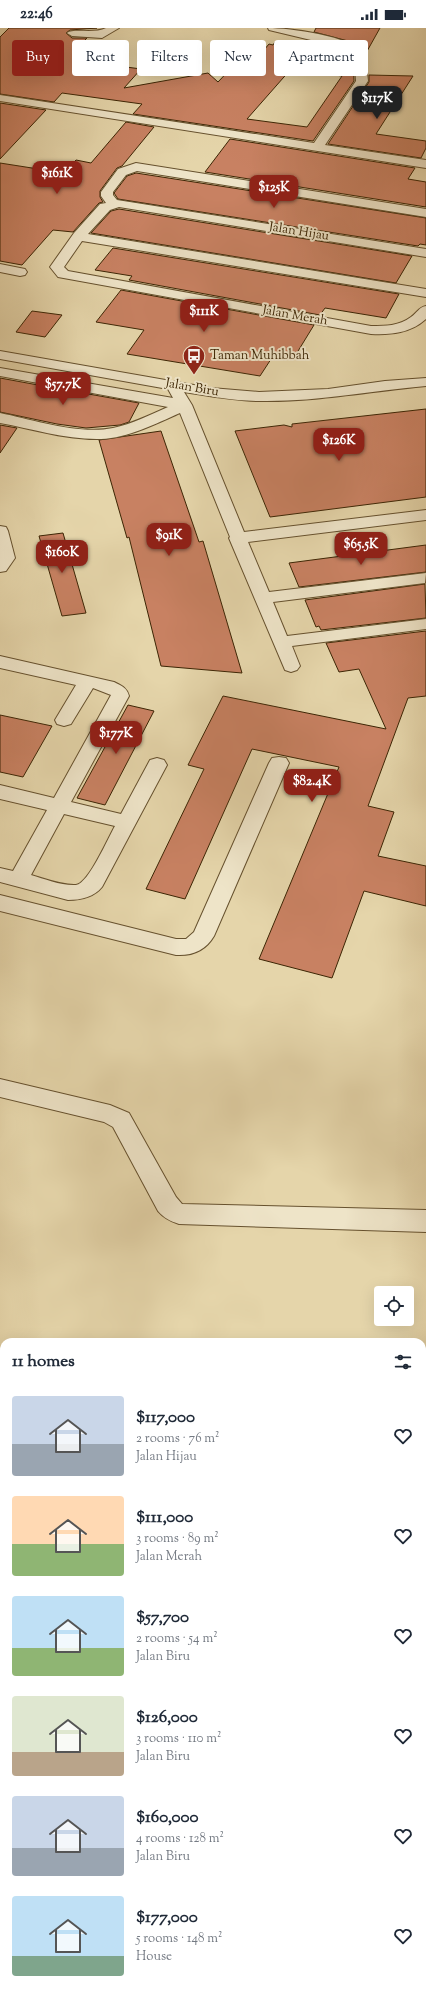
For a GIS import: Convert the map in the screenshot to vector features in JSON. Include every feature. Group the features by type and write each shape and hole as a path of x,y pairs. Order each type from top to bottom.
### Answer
{"street":[{"path":"72,33 102,35 114,28"},
{"path":"273,28 340,43 350,47 359,54 362,80 317,147"},
{"path":"0,98 426,164"},
{"path":"119,203 107,196 107,192 122,172 136,167 426,213"},
{"path":"79,236 105,207 119,203"},
{"name":"Jalan Hijau","path":"119,203 426,253"},
{"path":"79,236 426,293"},
{"name":"Jalan Merah","path":"79,236 57,267 63,274 371,330 388,331 405,327 419,320 426,310"},
{"path":"0,268 20,272"},
{"name":"Jalan Biru","path":"0,355 172,385 259,397 328,393 385,385 426,382"},
{"path":"0,372 184,405"},
{"name":"Jalan Biru","path":"385,385 426,372"},
{"path":"172,385 184,405 237,538 291,666"},
{"path":"0,418 85,433 111,434 127,429 184,405"},
{"path":"237,538 426,515"},
{"path":"0,531 7,558 0,567"},
{"path":"262,598 425,578"},
{"path":"281,642 426,624"},
{"path":"0,662 114,688 120,696 59,806 9,878 68,892 76,892 91,887 157,765"},
{"path":"64,720 88,681"},
{"path":"0,903 184,948 192,946 203,936 279,763"},
{"path":"0,792 127,822"},
{"path":"0,1088 110,1114 121,1120 167,1204 172,1210 180,1214 426,1221"}],"building":[{"path":"9,28 97,28 70,30 66,33 72,38 87,38 85,40 72,40 72,76 129,76 129,67 137,68 137,73 124,88 191,76 202,76 202,74 208,73 218,82 224,76 266,76 266,48 269,44 273,45 274,44 274,76 285,76 247,119 307,127 342,76 354,76 354,81 313,141 133,114 142,104 62,93 54,102 0,94 0,37"},
{"path":"316,28 380,28 368,49 368,40 344,40 314,32"},
{"path":"369,75 413,76 376,134 426,141 426,148 421,158 328,144 369,82"},
{"path":"0,103 46,110 0,159"},
{"path":"126,122 154,127 122,166 117,168 100,191 100,197 103,202 99,203 73,232 53,230 22,265 0,261 0,163 64,173 76,160 91,163"},
{"path":"230,139 415,168 408,179 426,182 426,207 205,172"},
{"path":"136,173 426,218 426,245 420,244 418,246 118,199 114,193 127,176"},
{"path":"119,209 412,256 396,283 91,233 111,211"},
{"path":"113,248 399,294 386,318 325,308 320,315 129,280 132,276 95,270"},
{"path":"121,290 314,325 295,356 275,353 260,376 127,354 144,330 96,322"},
{"path":"32,311 62,315 45,337 16,332"},
{"path":"0,378 139,403 129,422 120,425 86,428 57,424 0,412"},
{"path":"426,409 426,497 270,517 235,431 284,425 292,427 292,424"},
{"path":"0,425 17,428 0,453"},
{"path":"161,431 199,542 203,541 242,673 161,666 129,537 127,538 99,440"},
{"path":"63,533 86,613 62,616 39,536"},
{"path":"426,545 426,572 299,587 289,563"},
{"path":"425,584 426,618 321,630 319,626 316,627 305,600"},
{"path":"426,631 426,696 408,698 368,806 394,812 378,856 426,866 426,906 364,891 332,978 259,959 339,767 252,749 185,899 146,889 204,769 188,765 223,696 386,729 359,669 339,672 326,643"},
{"path":"128,705 154,711 105,805 77,798"},
{"path":"0,715 52,726 23,777 0,772"}],"place":[{"name":"Taman Muhibbah","path":"194,376"}]}
